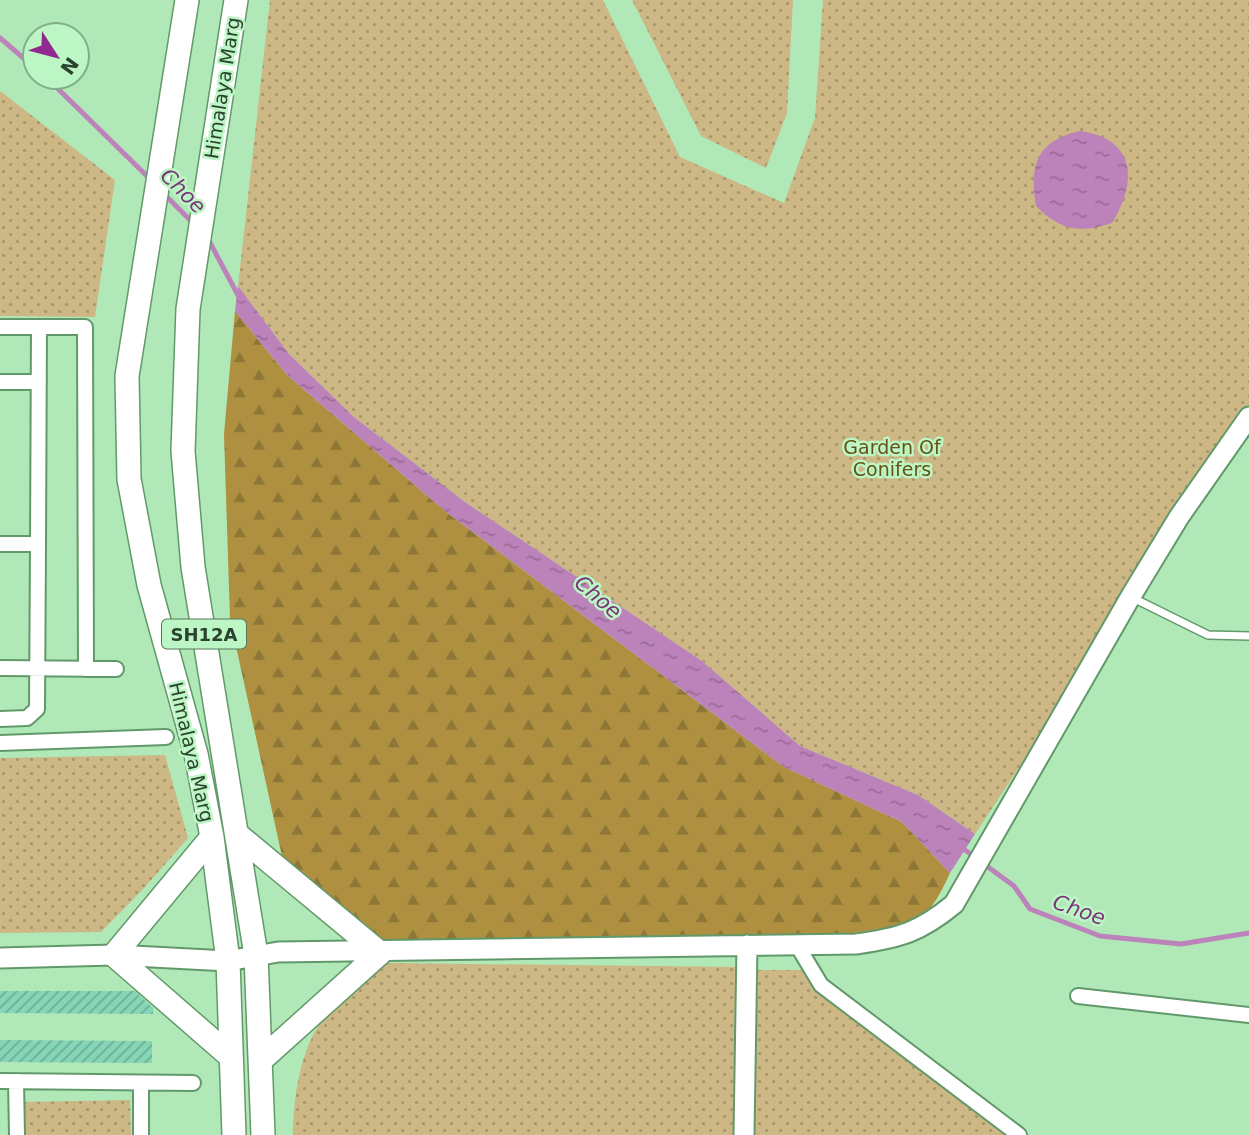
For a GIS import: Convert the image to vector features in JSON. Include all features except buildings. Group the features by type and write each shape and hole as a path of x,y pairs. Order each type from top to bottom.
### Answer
{"main road":[{"name":"Himalaya Marg","path":"187,0 127,376 129,479 149,585 196,754 212,837 228,961 234,1135"},
{"name":"Himalaya Marg","path":"236,0 188,309 183,451 192,567 239,836 256,955 263,1135"},
{"path":"239,836 380,953 261,1060"},
{"path":"212,837 114,955 230,1056"}],"street":[{"path":"0,327 85,327 86,669"},
{"path":"0,719 27,718 37,709 39,327"},
{"path":"0,382 39,382"},
{"path":"0,958 114,955 228,961 256,955 856,944 900,938 928,925 954,904 1003,823 1131,596 1179,517 1249,417"},
{"path":"0,544 38,544"},
{"path":"0,668 116,669"},
{"path":"0,743 166,737"},
{"path":"744,1135 747,945"},
{"path":"797,945 821,985 1020,1135"},
{"path":"1078,996 1249,1014"},
{"path":"0,1081 193,1083"},
{"path":"16,1081 17,1135"},
{"path":"141,1083 141,1135"}],"lane":[{"path":"1131,596 1208,635 1249,636"}],"green space":[{"name":"Garden Of Conifers","path":"270,0 603,0 680,157 784,203 815,118 823,0 1249,0 1249,406 1229,432 1132,597 975,834 918,795 800,746 702,661 465,502 354,417 289,354 238,286"},
{"path":"632,0 793,0 787,113 766,168 701,136"},
{"path":"0,91 115,180 95,317 0,316"},
{"path":"235,311 287,375 445,511 784,767 902,822 950,873 932,905 914,922 902,927 853,933 379,942 287,879 230,619 224,434"},
{"path":"165,755 188,838 146,886 101,932 0,933 0,758"},
{"path":"388,963 739,967 738,1135 293,1135 298,1081 305,1054 316,1030 339,1001"},
{"path":"758,970 808,970 1019,1135 753,1135"},
{"path":"130,1100 131,1135 23,1135 23,1102"}],"water":[{"path":"1080,131 1113,143 1122,153 1128,178 1126,192 1112,223 1080,229 1062,225 1036,206 1034,178 1039,156 1045,148 1065,135"},
{"path":"238,286 289,354 354,417 465,502 702,661 800,746 918,795 975,834 950,873 902,822 784,767 445,511 287,375 235,311"}],"waterway":[{"name":"Choe","path":"0,38 21,56"},
{"name":"Choe","path":"60,91 151,180"},
{"name":"Choe","path":"162,192 195,225"},
{"name":"Choe","path":"207,237 240,299"},
{"name":"Choe","path":"958,845 976,858"},
{"name":"Choe","path":"984,864 1014,886 1030,909 1100,936 1181,944 1249,933"}]}
